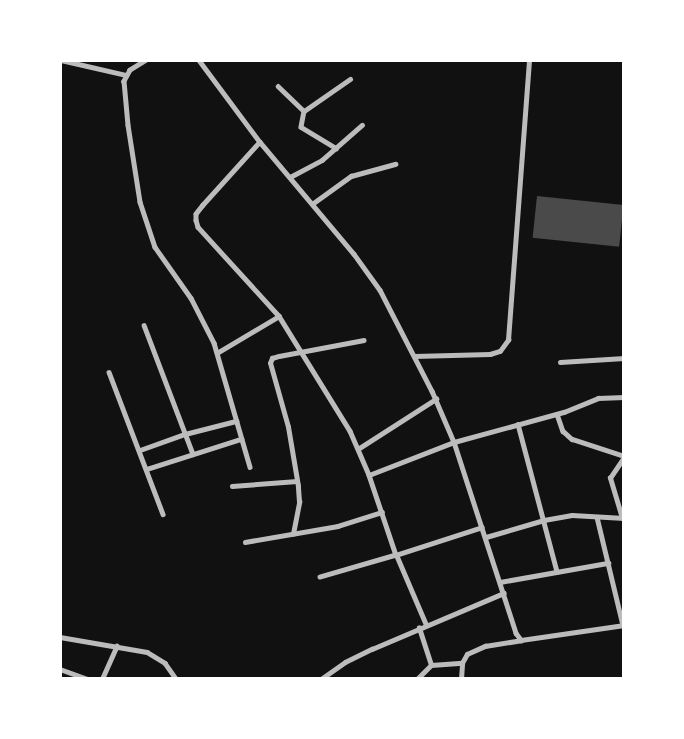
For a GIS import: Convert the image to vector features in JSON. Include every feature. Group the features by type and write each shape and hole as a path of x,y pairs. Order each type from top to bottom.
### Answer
{"street":[{"path":"61,60 126,75"},
{"path":"126,75 146,60"},
{"path":"199,60 260,142 368,272 436,399 454,442 516,633 521,640"},
{"path":"414,356 490,354 500,351 508,340 530,60"},
{"path":"126,75 128,125 145,219 155,247 191,297 217,353 250,467"},
{"path":"336,148 301,127 304,111 350,79"},
{"path":"278,86 304,111"},
{"path":"290,177 322,160 362,124"},
{"path":"260,142 196,214 198,227 279,316 350,431 369,475 396,555 426,625"},
{"path":"312,204 351,176 395,164"},
{"path":"217,353 279,316"},
{"path":"144,325 193,454"},
{"path":"293,534 299,502 297,481 288,427 270,363 272,358 279,356 364,340"},
{"path":"560,362 624,358"},
{"path":"109,372 163,514"},
{"path":"369,475 454,442 557,414 598,398 624,397"},
{"path":"358,449 436,399"},
{"path":"486,537 544,520 572,515 623,518 610,478 624,457 572,439 563,431 557,414"},
{"path":"140,450 185,434 236,421"},
{"path":"518,424 557,572"},
{"path":"147,469 241,440"},
{"path":"232,486 297,481"},
{"path":"245,542 338,526 382,512"},
{"path":"461,679 462,663 467,654 475,650 521,640 623,625 597,517"},
{"path":"320,577 482,527"},
{"path":"500,582 608,563"},
{"path":"321,679 345,662 504,593"},
{"path":"419,628 431,665"},
{"path":"60,637 117,646 157,656 173,672 176,679"},
{"path":"102,679 117,646"},
{"path":"417,679 431,665 462,663"},
{"path":"60,669 87,679"},
{"path":"169,679 173,672"}],"building":[{"path":"537,196 624,205 619,247 533,238"}]}
